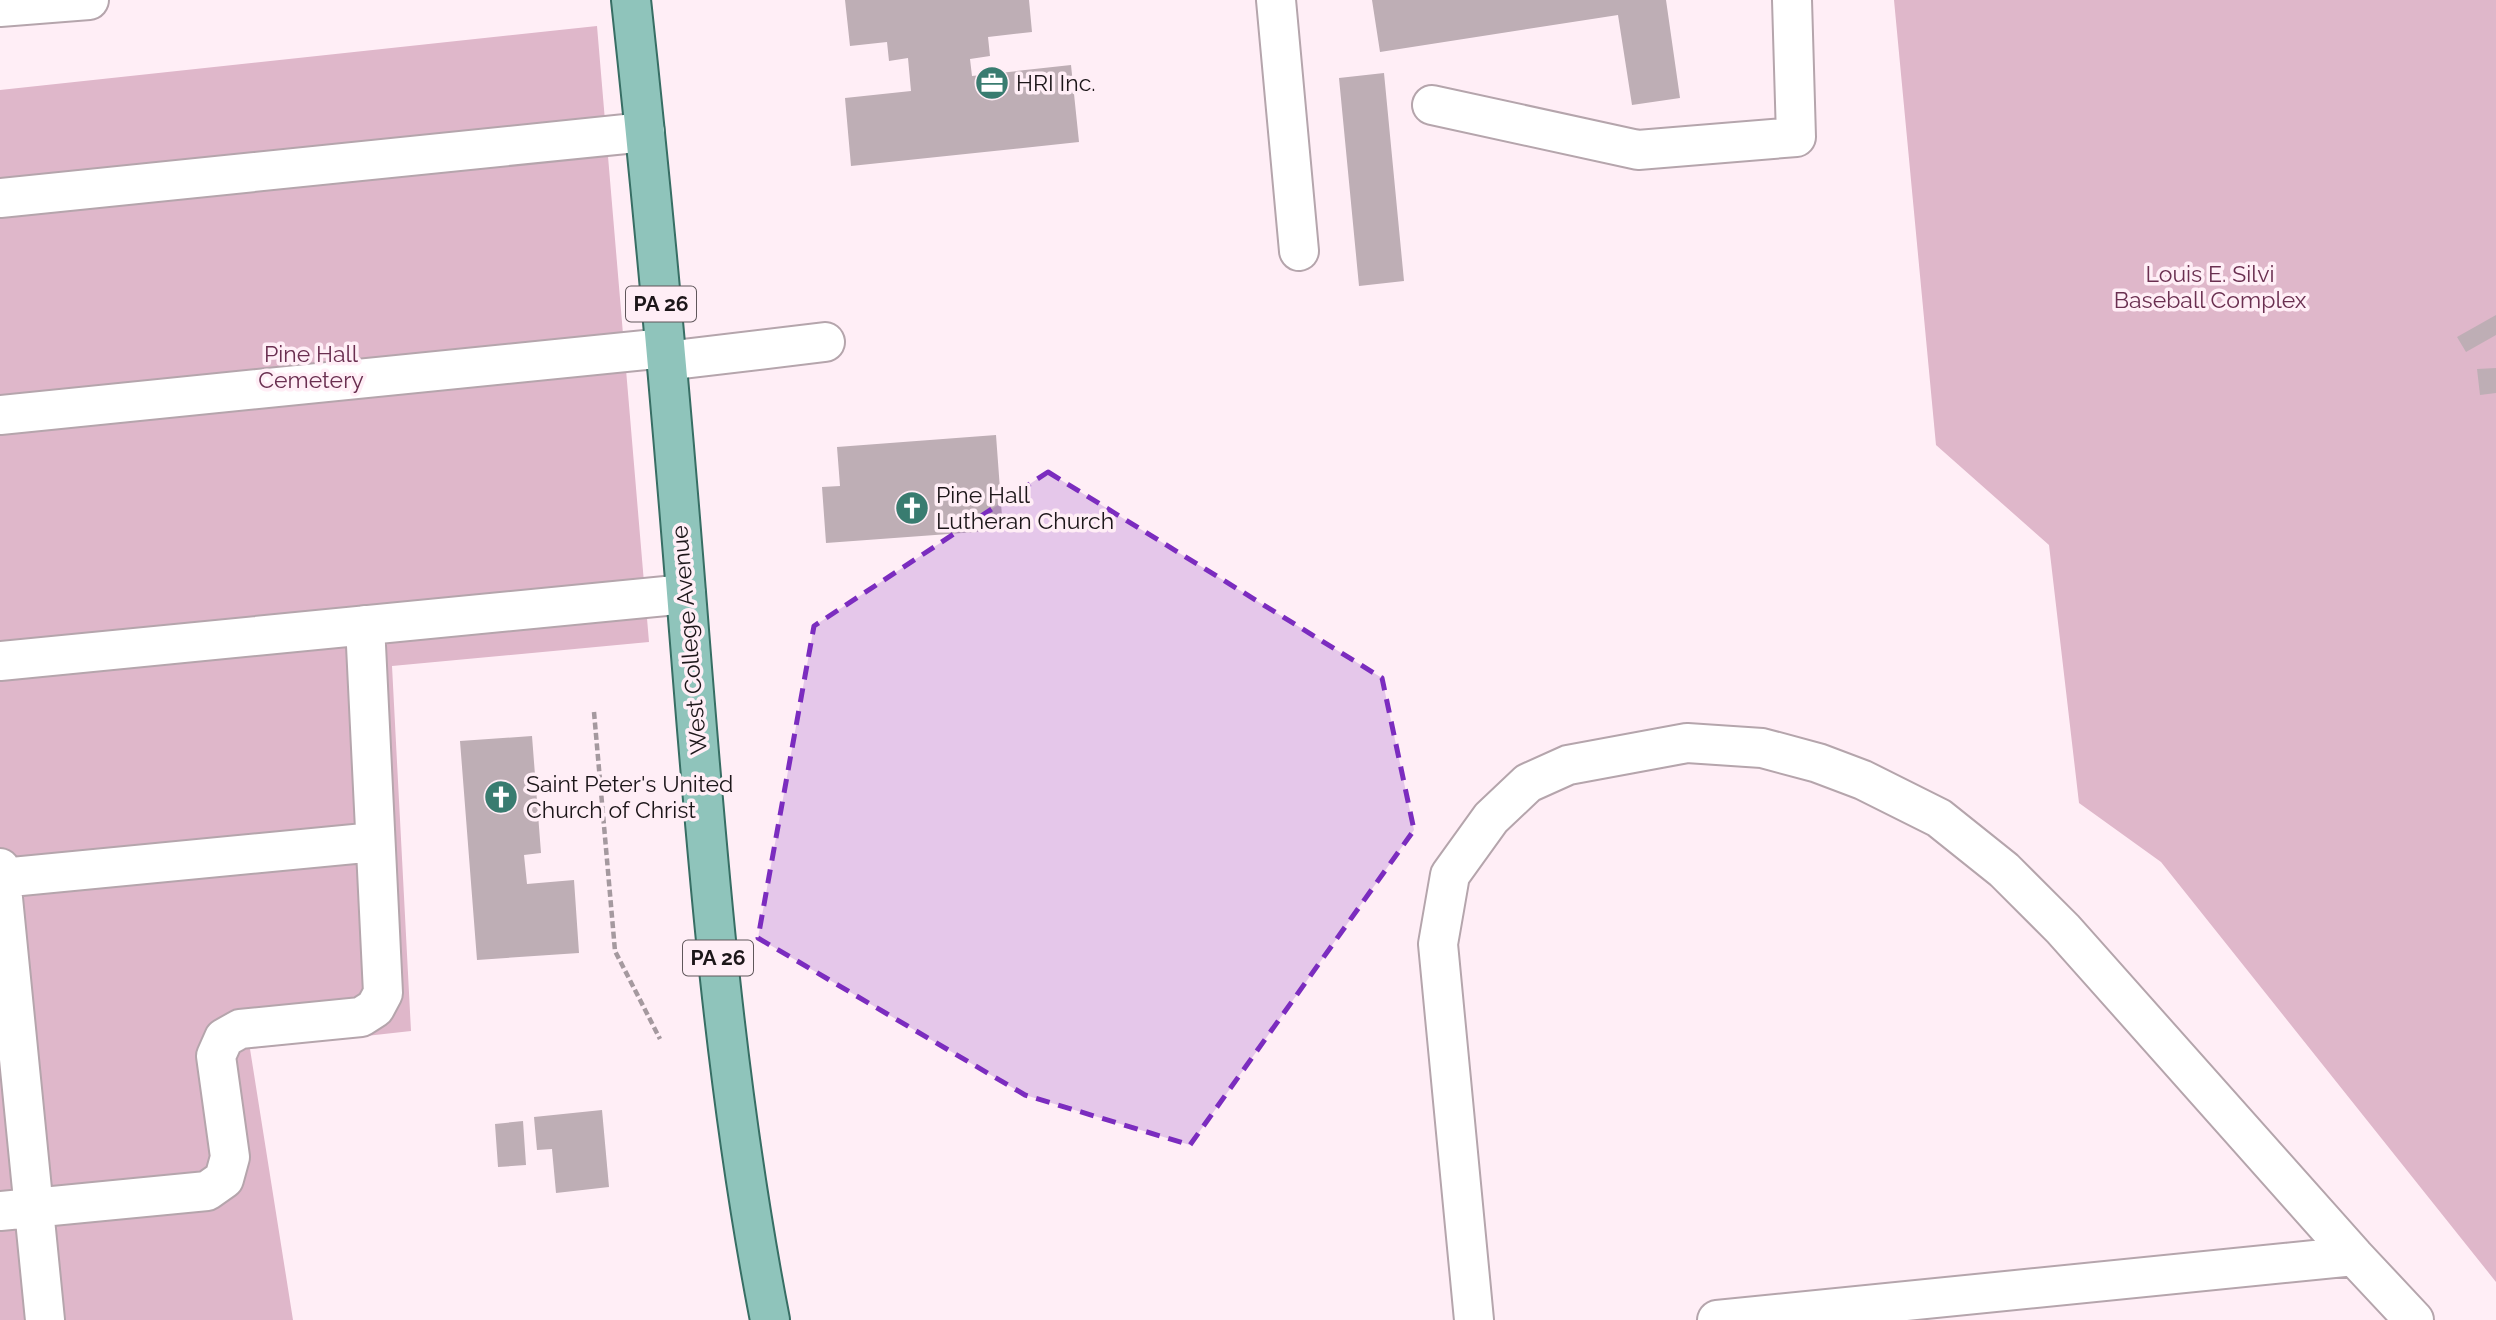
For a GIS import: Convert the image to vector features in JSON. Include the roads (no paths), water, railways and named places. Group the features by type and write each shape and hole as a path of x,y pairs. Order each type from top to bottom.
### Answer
{"main road":[{"name":"West College Avenue","path":"631,0 665,355 706,852 737,1123 770,1320"}],"lane":[{"path":"0,7 89,0"},
{"path":"1276,0 1299,251"},
{"path":"1432,105 1638,150 1796,137 1792,0"},
{"path":"0,198 645,132"},
{"path":"0,415 825,342"},
{"path":"0,661 686,594"},
{"path":"17,1209 207,1191 224,1179 230,1157 216,1056 224,1038 240,1029 361,1017 375,1008 383,993 365,625"},
{"path":"1474,1320 1438,944 1450,875 1490,818 1528,783 1568,765 1687,743 1762,748 1818,763 1863,780 1939,818 2004,870 2063,929 2414,1320"},
{"path":"0,878 375,842"},
{"path":"0,868 17,1209 45,1320"},
{"path":"1717,1320 2354,1256"}],"place":[{"name":"HRI Inc.","path":"992,83"},
{"name":"Pine Hall Lutheran Church","path":"912,508"},
{"name":"Saint Peter's United Church of Christ","path":"501,797"}],"park label":[{"name":"Louis E. Silvi Baseball Complex","path":"2210,287"},
{"name":"Pine Hall Cemetery","path":"311,367"}]}
